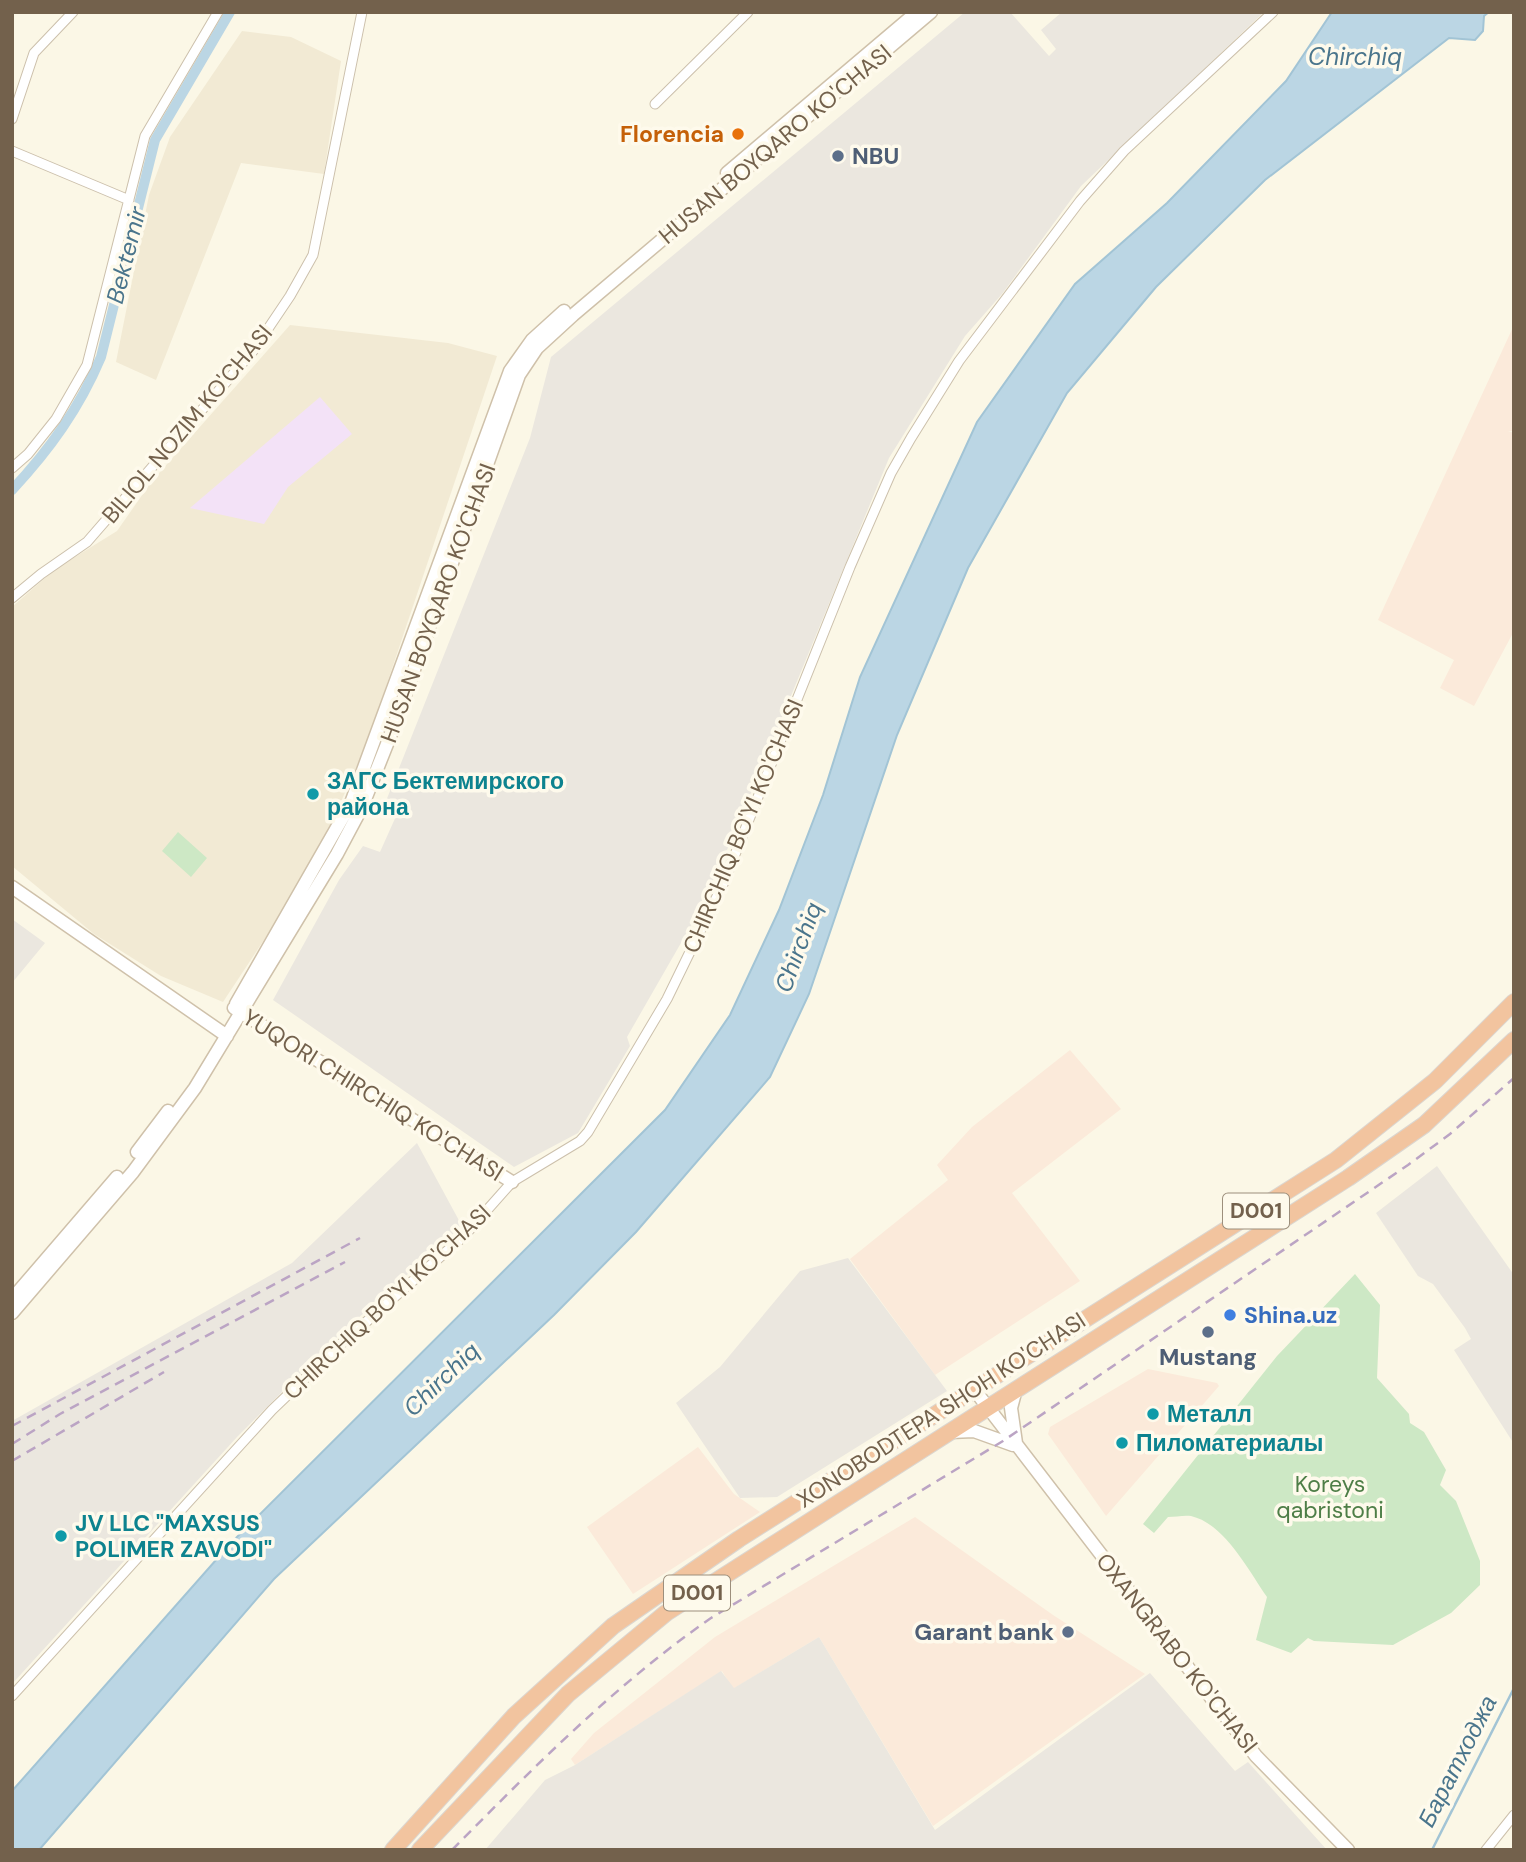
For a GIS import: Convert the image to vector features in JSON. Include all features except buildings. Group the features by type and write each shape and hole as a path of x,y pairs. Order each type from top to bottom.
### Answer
{"highway":[{"name":"XONOBODTEPA SHOH KO'CHASI","path":"393,1850 514,1716 613,1626 738,1539 1336,1160 1384,1125 1463,1055 1514,1002"},
{"name":"XONOBODTEPA SHOH KO'CHASI","path":"420,1850 526,1734 623,1647 691,1597 1264,1233 1398,1143 1424,1125 1514,1040"},
{"path":"1384,1125 1398,1143"}],"main road":[{"name":"HUSAN BOYQARO KO'CHASI","path":"386,732 510,371 524,349 540,331 917,12"},
{"name":"HUSAN BOYQARO KO'CHASI","path":"12,1313 130,1169 223,1034 351,803 386,732 519,375 531,356 572,315 931,12"},
{"name":"YUQORI CHIRCHIQ KO'CHASI","path":"12,887 223,1034"},
{"name":"YUQORI CHIRCHIQ KO'CHASI","path":"237,1010 512,1182"},
{"name":"HUSAN BOYQARO KO'CHASI","path":"12,1299 130,1169"},
{"name":"OXANGRABO KO'CHASI","path":"973,1388 1256,1756 1348,1850"},
{"name":"OXANGRABO KO'CHASI","path":"1016,1389 1011,1420 1017,1447"},
{"path":"949,1432 974,1431 1017,1447"}],"street":[{"path":"12,119 34,53 73,12"},
{"path":"12,467 28,454 56,419 88,365 145,136 218,12"},
{"name":"BILIOL NOZIM KO'CHASI","path":"12,598 87,542 253,351 290,296 313,255 362,12"},
{"path":"655,104 748,12"},
{"name":"CHIRCHIQ BO'YI KO'CHASI","path":"12,1696 272,1410 341,1344 464,1236 512,1182 580,1140 588,1132 667,999 724,882 850,567 891,472 959,361 1049,239 1124,150 1273,12"},
{"path":"12,150 129,200"},
{"path":"1486,1850 1514,1815"}],"shaded area":[{"path":"965,12 1010,12 1049,56 1056,49 1041,30 1062,12 1264,12 1081,186 1002,294 965,336 889,458 732,839 697,915 627,1037 630,1046 578,1133 514,1167 273,1000 339,880 363,846 380,852 397,814 386,801 530,438 551,357"},
{"path":"242,31 291,37 341,61 324,174 241,163 156,380 116,362 149,195 170,137"},
{"path":"290,325 448,343 497,356 367,743 312,867 223,1002 161,976 94,934 12,866 12,607 54,570 117,531 152,481"},
{"path":"1514,325 1514,431 1508,431 1514,433 1514,631 1474,706 1440,688 1454,660 1378,620"},
{"path":"320,397 352,434 288,487 264,524 190,508"},
{"path":"12,919 45,943 12,983"},
{"path":"1070,1050 1121,1109 1012,1193 1080,1281 935,1375 850,1259 948,1180 937,1165 972,1127"},
{"path":"417,1143 462,1226 339,1335 237,1437 12,1684 12,1421 292,1263"},
{"path":"1437,1166 1514,1275 1514,1444 1454,1350 1471,1339 1465,1328 1433,1284 1418,1276 1376,1213"},
{"path":"848,1258 947,1391 777,1497 740,1498 676,1403 720,1367 800,1271"},
{"path":"1148,1369 1217,1383 1219,1386 1106,1516 1048,1434 1050,1427"},
{"path":"698,1447 734,1494 760,1512 633,1594 587,1527"},
{"path":"915,1517 1053,1615 1145,1674 933,1826 819,1637 733,1689 722,1671 575,1765 571,1759 594,1733 715,1637"},
{"path":"819,1637 935,1830 1150,1673 1235,1771 1248,1762 1327,1850 485,1850 545,1780 575,1765 721,1671 734,1688"}],"green space":[{"path":"178,832 207,858 191,877 162,851"},
{"name":"Koreys qabristoni","path":"1355,1274 1380,1305 1377,1378 1409,1414 1410,1423 1424,1432 1446,1470 1440,1485 1456,1501 1480,1561 1480,1585 1451,1613 1393,1645 1314,1641 1308,1638 1291,1653 1256,1640 1267,1597 1235,1549 1215,1528 1191,1516 1168,1517 1154,1533 1143,1524 1277,1356"}],"water":[{"name":"Chirchiq","path":"1332,12 1489,12 1484,16 1483,31 1475,40 1449,38 1265,180 1156,287 1067,393 968,568 897,735 809,994 770,1077 636,1232 554,1315 274,1579 39,1850 12,1850 12,1791 231,1543 665,1110 730,1015 779,910 823,795 860,677 977,422 1075,284 1167,203 1286,81"}],"waterway":[{"name":"Bektemir","path":"12,490 62,428 101,357 155,140 230,12"},
{"name":"Баратходжа","path":"1432,1850 1514,1688"}],"railway":[{"path":"452,1850 544,1758 609,1699 711,1618 1003,1441 1408,1165 1450,1134 1514,1078"},
{"path":"12,1426 360,1238"},
{"path":"12,1444 60,1414 345,1262"},
{"path":"12,1461 164,1372"}],"place":[{"name":"Florencia","path":"738,134"},
{"name":"NBU","path":"838,156"},
{"name":"ЗАГС Бектемирского района","path":"313,794"},
{"name":"Shina.uz","path":"1230,1315"},
{"name":"Mustang","path":"1208,1332"},
{"name":"Металл","path":"1153,1414"},
{"name":"Пиломатериалы","path":"1122,1443"},
{"name":"JV LLC \"MAXSUS POLIMER ZAVODI\"","path":"61,1536"},
{"name":"Garant bank","path":"1068,1632"}]}
